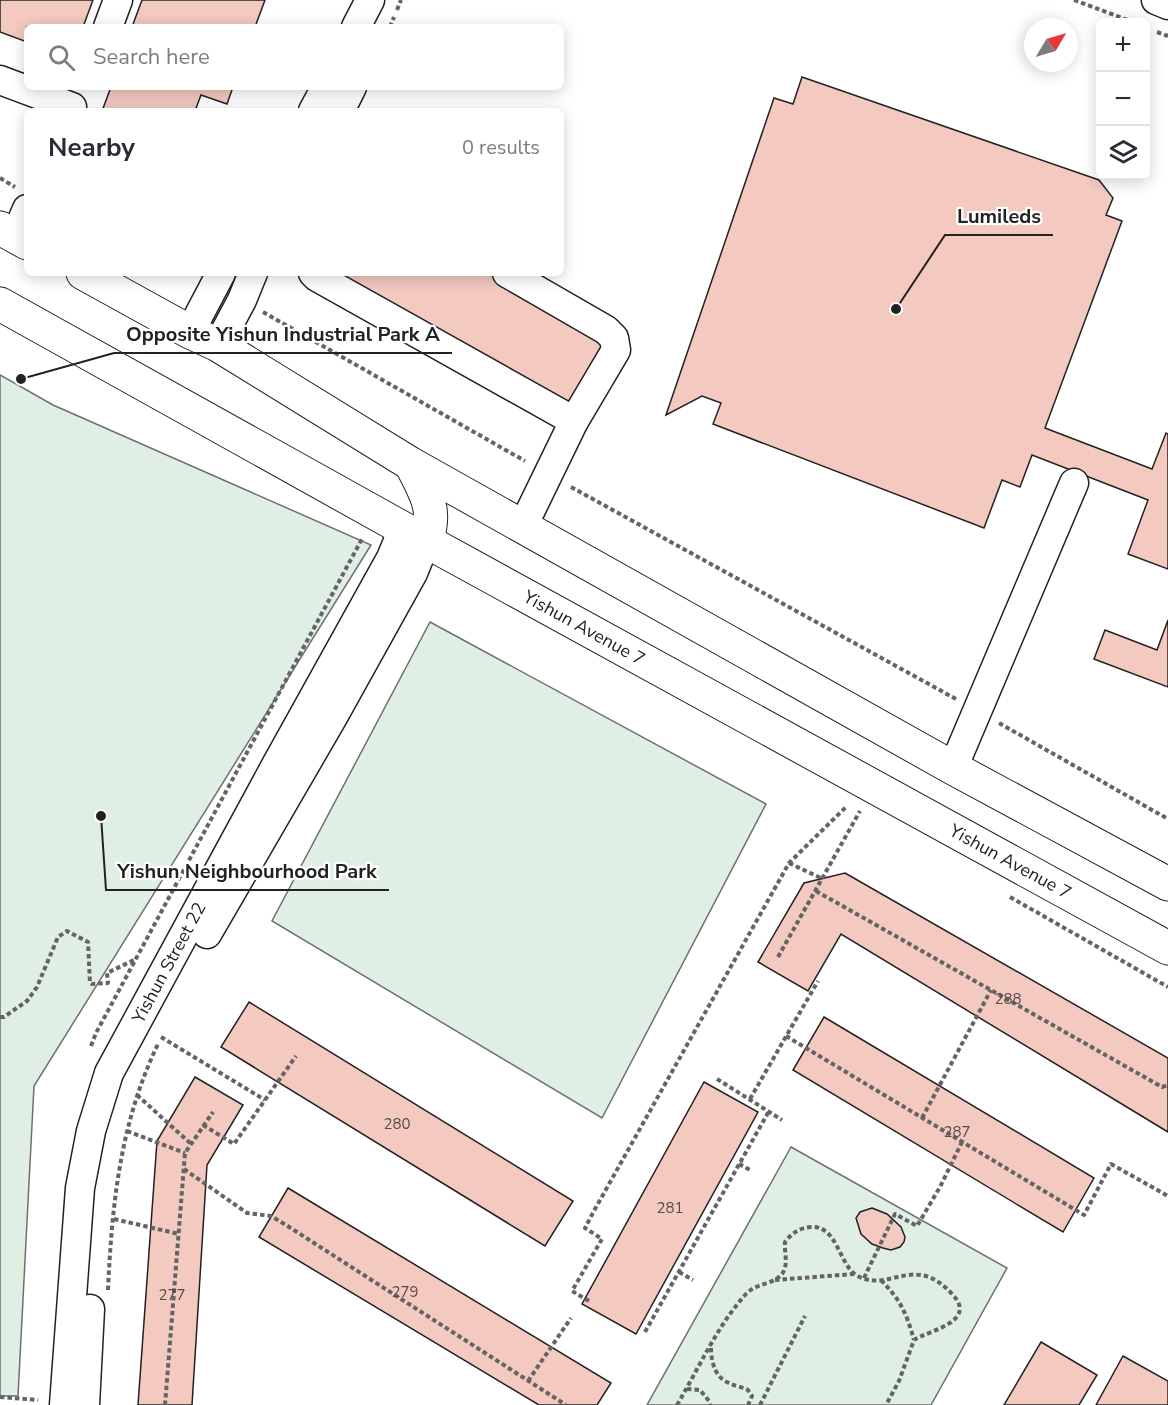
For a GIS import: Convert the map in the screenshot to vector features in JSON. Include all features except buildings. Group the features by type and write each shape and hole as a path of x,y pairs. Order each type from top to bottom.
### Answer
{"main road":[{"path":"88,276 204,339 411,464 953,768 1168,884"},
{"name":"Yishun Avenue 7","path":"0,304 394,524 1168,948"},
{"path":"411,464 432,509 432,527 426,541"}],"street":[{"path":"109,24 118,0"},
{"path":"358,24 370,0"},
{"path":"375,24 384,0"},
{"path":"1156,0 1168,5"},
{"path":"0,80 24,87"},
{"path":"34,90 75,102"},
{"path":"315,108 324,90"},
{"path":"342,108 350,90"},
{"path":"204,339 220,276"},
{"path":"204,339 242,300 252,276"},
{"path":"317,276 574,421"},
{"path":"512,276 606,330 614,338 615,350 574,421 523,526"},
{"path":"953,768 1074,483"},
{"name":"Yishun Street 22","path":"53,1403 80,1188 90,1131 109,1073 391,558 399,539 394,524"},
{"name":"Yishun Street 22","path":"85,1405 93,1242 106,1129 132,1068 414,573 426,541"}],"path":[{"path":"1074,0 1122,18"},
{"path":"242,300 548,475 1168,819"},
{"path":"589,1301 572,1291 602,1239 585,1228 789,863 850,803"},
{"path":"778,957 861,811"},
{"path":"789,863 823,879"},
{"path":"816,891 1162,1087 1168,1085"},
{"path":"0,1017 4,1017 27,1001 37,987 58,937 67,932 88,942 90,983 92,984 108,983 107,973 124,963 135,960"},
{"path":"750,1099 818,981"},
{"path":"922,1118 991,990"},
{"path":"107,1300 119,1162 136,1095 165,1029"},
{"path":"786,1036 1084,1215 1111,1164 1168,1196"},
{"path":"161,1037 265,1100"},
{"path":"203,1125 234,1144 296,1056"},
{"path":"717,1079 782,1120"},
{"path":"136,1095 190,1143"},
{"path":"645,1332 769,1111"},
{"path":"165,1405 185,1153 213,1112"},
{"path":"127,1131 185,1153"},
{"path":"864,1278 895,1214 917,1226 940,1187 962,1142"},
{"path":"739,1164 752,1171"},
{"path":"184,1169 247,1213 271,1216 286,1225 566,1405"},
{"path":"114,1220 179,1234"},
{"path":"774,1280 782,1274 785,1268 785,1242 799,1229 807,1227 817,1227 827,1233 854,1274"},
{"path":"679,1272 693,1280"},
{"path":"677,1405 712,1345 746,1294 760,1284 774,1280 854,1274 881,1280 915,1273 926,1276 941,1283 957,1299 958,1312 953,1321 945,1327 914,1340"},
{"path":"881,1280 900,1302 914,1340 899,1381 886,1405"},
{"path":"760,1405 806,1316"},
{"path":"528,1381 571,1318"},
{"path":"712,1345 711,1358 714,1368 726,1383 748,1390 752,1396 748,1405"},
{"path":"687,1389 700,1390 710,1405"},
{"path":"0,1397 53,1403"}],"green space":[{"path":"0,375 53,405 371,545 34,1086 18,1396 0,1396"},
{"path":"430,622 766,804 602,1118 272,921"},
{"path":"791,1147 1007,1268 931,1405 647,1405"}],"place":[{"name":"Lumileds","path":"896,309"},
{"name":"Opposite Yishun Industrial Park A","path":"21,379"},
{"name":"Yishun Neighbourhood Park","path":"101,816"}]}
